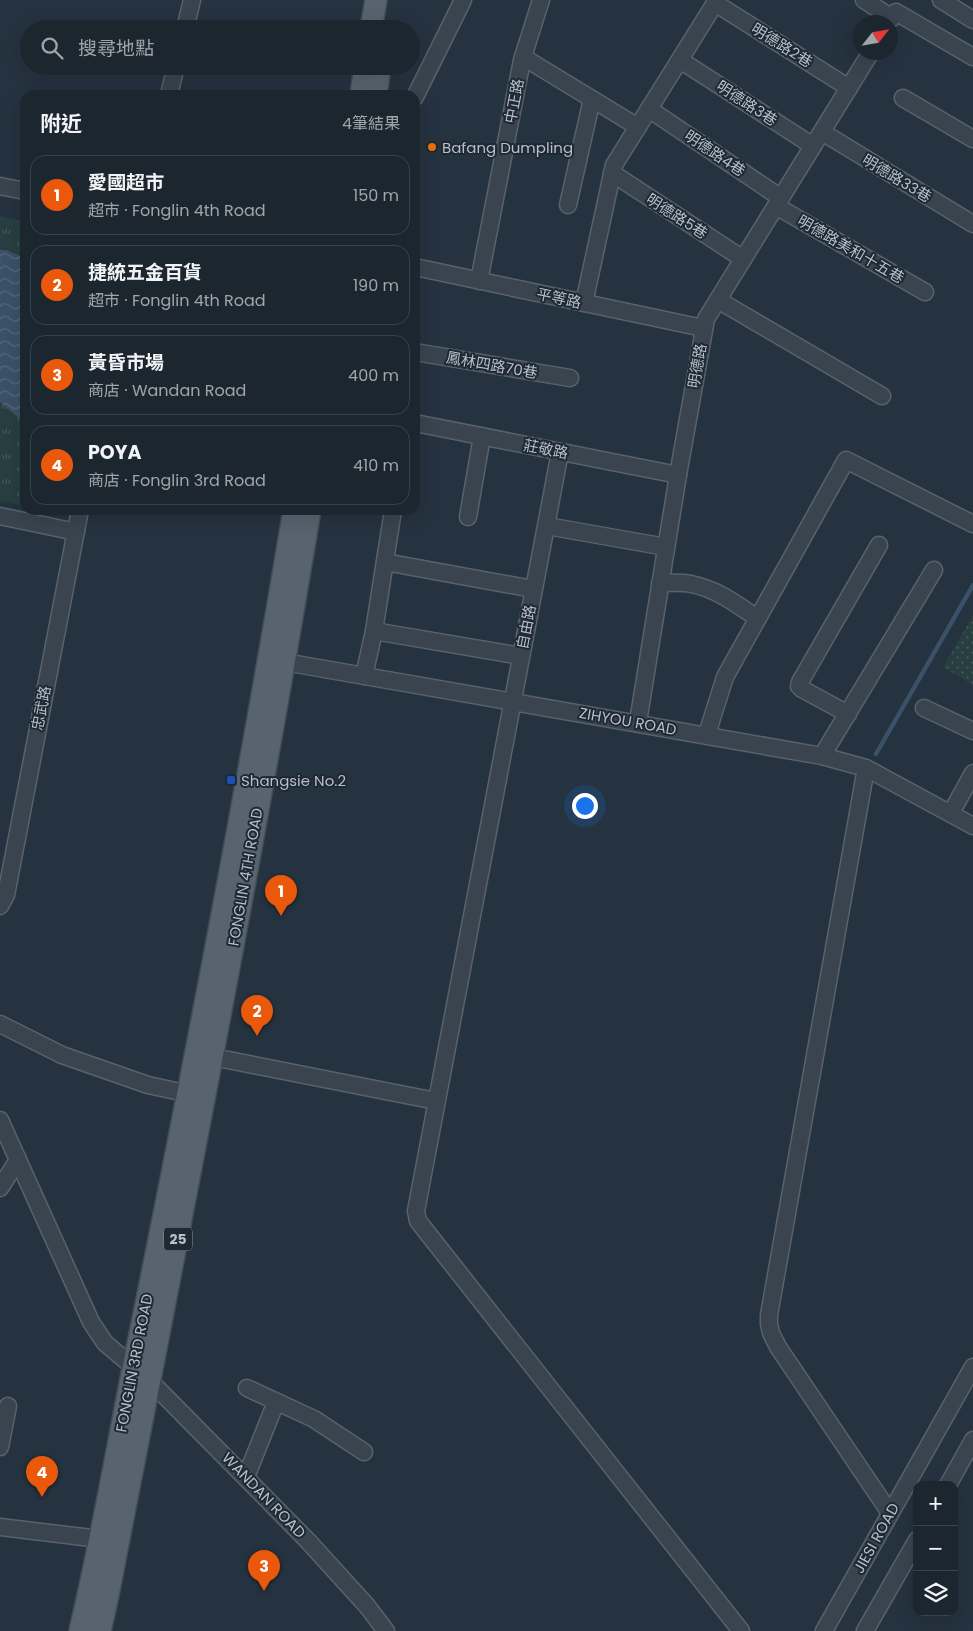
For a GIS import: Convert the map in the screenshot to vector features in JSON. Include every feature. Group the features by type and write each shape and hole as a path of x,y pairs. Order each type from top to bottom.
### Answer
{"main road":[{"path":"373,20 376,0"},
{"path":"388,20 391,0"},
{"path":"361,90 363,75"},
{"path":"377,90 379,75"},
{"name":"FONGLIN 4TH ROAD","path":"197,1095 213,1057 276,661 293,515"},
{"name":"FONGLIN 4TH ROAD","path":"197,1095 276,661 309,515"},
{"name":"FONGLIN 3RD ROAD","path":"80,1631 100,1539 133,1367 197,1095"},
{"name":"FONGLIN 3RD ROAD","path":"100,1631 150,1381 197,1095"}],"street":[{"path":"187,20 192,0"},
{"path":"418,90 463,0"},
{"name":"中正路","path":"479,281 523,57 541,0"},
{"path":"864,0 896,13 973,57"},
{"path":"941,0 973,20"},
{"path":"584,303 614,165 716,2"},
{"name":"明德路2巷","path":"716,2 849,88"},
{"name":"中正路","path":"523,57 638,127"},
{"name":"明德路3巷","path":"680,60 818,139"},
{"name":"明德路","path":"638,722 703,328 718,300 866,60"},
{"path":"170,90 174,75"},
{"path":"903,98 973,139"},
{"path":"568,205 592,99"},
{"name":"明德路4巷","path":"649,109 779,202"},
{"name":"明德路33巷","path":"818,139 973,224"},
{"name":"明德路5巷","path":"612,173 743,260"},
{"path":"0,186 20,190"},
{"name":"明德路美和十五巷","path":"779,202 925,292"},
{"name":"平等路","path":"420,269 703,328"},
{"path":"718,300 882,396"},
{"name":"鳳林四路70巷","path":"420,353 570,378"},
{"name":"莊敬路","path":"420,424 678,475"},
{"path":"468,517 482,436"},
{"name":"自由路","path":"374,631 522,656 560,452"},
{"path":"707,734 725,677 846,460 973,524"},
{"name":"忠武路","path":"0,906 6,895 79,515"},
{"path":"364,676 374,631 392,515"},
{"path":"0,516 76,532"},
{"path":"546,526 666,547"},
{"path":"848,714 802,689 800,682 879,545"},
{"path":"386,562 533,589"},
{"path":"822,756 934,570"},
{"path":"660,583 690,584 704,588 722,595 757,618"},
{"path":"522,656 436,1101 416,1211 418,1221 741,1631"},
{"name":"ZIHYOU ROAD","path":"276,661 707,734 822,756 866,768 973,826"},
{"path":"924,708 973,731"},
{"path":"866,768 769,1315 769,1324 778,1346 890,1513"},
{"path":"951,813 973,773"},
{"path":"0,1024 62,1055 148,1085 197,1095"},
{"path":"213,1057 436,1101"},
{"name":"WANDAN ROAD","path":"0,1120 90,1322 105,1343 150,1381 246,1477 308,1541 367,1606 386,1631"},
{"path":"0,1188 18,1160"},
{"name":"JIESI ROAD","path":"824,1631 973,1367"},
{"path":"247,1388 314,1419 364,1452"},
{"path":"246,1477 276,1402"},
{"path":"0,1447 8,1406"},
{"path":"950,1481 973,1440"},
{"path":"0,1527 100,1539"},
{"path":"865,1631 913,1547"}],"green space":[{"path":"0,216 20,221 20,505 0,501"},
{"path":"973,615 973,685 943,667"}],"water":[{"path":"0,250 6,250 20,256 20,418 0,402"}],"waterway":[{"path":"876,754 973,585"}],"place":[{"name":"Bafang Dumpling","path":"432,147"},
{"name":"Shangsie No.2","path":"231,780"},
{"name":"愛國超市","path":"281,916"},
{"name":"捷統五金百貨","path":"257,1036"},
{"name":"POYA","path":"42,1497"},
{"name":"黃昏市場","path":"264,1591"}]}
